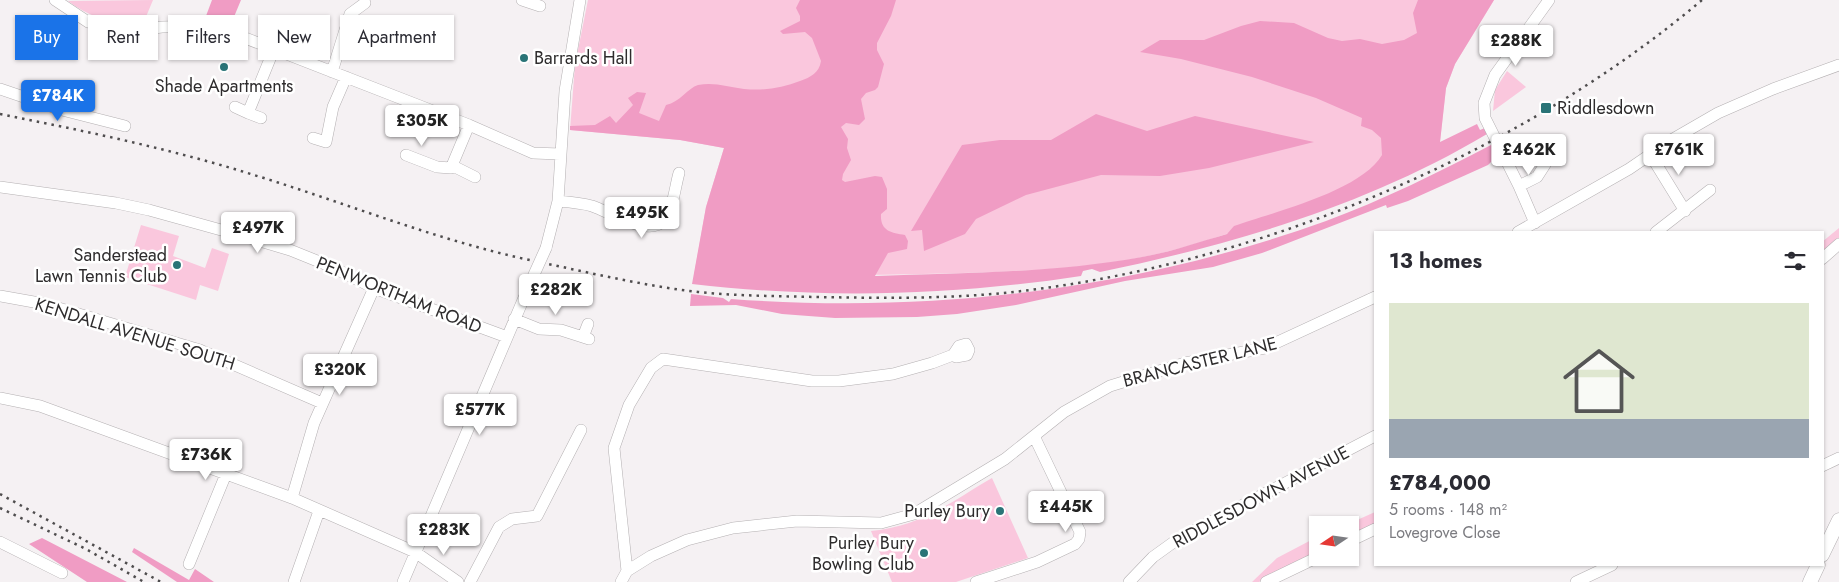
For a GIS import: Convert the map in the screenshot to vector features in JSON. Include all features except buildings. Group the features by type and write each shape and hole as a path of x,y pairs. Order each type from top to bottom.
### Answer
{"main road":[{"path":"1824,550 1839,520"},
{"path":"1810,582 1818,566"}],"street":[{"path":"55,0 88,22 122,32 162,27 200,26 222,29 258,43"},
{"path":"522,0 540,6"},
{"path":"403,582 546,248 558,200 560,154 569,59 580,0"},
{"path":"1549,0 1495,75 1484,103 1487,124 1519,186 1527,229 1718,114 1773,89 1839,66"},
{"path":"332,72 350,14 365,3"},
{"path":"248,113 270,60"},
{"path":"302,60 469,125 533,153 560,154"},
{"path":"313,138 331,144 333,107 346,77"},
{"path":"0,89 62,110 126,126"},
{"path":"235,107 260,118"},
{"path":"453,166 469,125"},
{"path":"1519,186 1537,177 1556,149"},
{"path":"1650,154 1685,210"},
{"path":"406,155 441,168 453,166 475,177"},
{"path":"558,200 592,206 634,224 648,227 658,225 665,219 674,178"},
{"name":"PENWORTHAM ROAD","path":"0,187 81,197 150,210 290,250 332,267 374,288 507,337"},
{"path":"1657,231 1710,190"},
{"path":"1824,257 1839,244"},
{"path":"292,498 306,448 322,403 374,288"},
{"name":"KENDALL AVENUE SOUTH","path":"0,296 45,304 200,350 322,403"},
{"name":"BRANCASTER LANE","path":"621,582 627,571 650,556 680,542 733,528 797,521 880,523 908,517 979,476 1064,412 1110,386 1185,363 1265,348 1374,297"},
{"path":"514,319 536,328 561,330 586,338 588,324"},
{"path":"627,571 614,448 629,405 651,368 663,359 821,381 893,374 953,355"},
{"path":"0,398 40,406 292,498 415,552 458,582"},
{"path":"470,582 499,527 512,519 537,516 581,430"},
{"path":"976,582 1036,562 1075,544 1079,539 1080,532 1034,436"},
{"name":"RIDDLESDOWN AVENUE","path":"1129,582 1153,557 1178,539 1374,437"},
{"path":"1824,465 1839,458"},
{"path":"188,564 226,474"},
{"path":"294,582 319,511"},
{"path":"1359,537 1374,529"},
{"path":"0,542 62,573"},
{"path":"1266,582 1309,561"},
{"path":"1576,582 1610,566"}],"shaded area":[{"path":"153,0 147,15 92,15 68,1"},
{"path":"212,0 241,0 235,15 206,15"},
{"path":"588,0 1494,0 1455,64 1446,88 1440,142 1413,158 1280,214 1212,239 1143,257 1053,269 896,275 694,275 706,207 724,148 680,140 570,130 575,65"},
{"path":"800,0 896,0 891,16 877,43 877,50 884,64 878,87 866,93 861,99 865,119 859,125 846,123 841,127 848,139 847,148 851,160 843,174 842,180 845,182 875,176 882,177 887,189 887,209 881,214 882,224 884,228 891,232 905,235 908,241 907,249 888,253 875,276 1042,269 1109,262 1164,252 1227,234 1234,226 1293,207 1336,190 1371,168 1382,155 1381,138 1372,130 1361,126 1362,118 1316,98 1252,77 1181,59 1140,52 1160,40 1204,40 1260,21 1294,23 1328,38 1342,41 1360,39 1382,44 1404,40 1417,33 1413,13 1418,0 1494,0 1455,64 1446,88 1440,142 1477,124 1480,130 1485,128 1487,134 1395,182 1300,219 1201,249 1151,261 1100,272 1092,269 1083,271 1081,276 984,288 886,293 789,292 692,284 706,207 724,148 680,140 570,130 570,126 595,125 610,116 616,123 633,105 628,98 637,92 646,93 639,113 659,121 666,105 676,101 698,85 716,84 751,90 766,89 786,85 811,76 818,69 821,61 812,38 805,32 783,34 780,31 800,21 796,8"},
{"path":"1507,71 1526,87 1493,111 1495,90"},
{"path":"1096,114 1147,131 1195,116 1314,142 1209,168 1160,176 1101,175 1026,195 976,219 965,234 924,251 922,230 911,231 962,145 1000,140 1051,140"},
{"path":"1491,145 1495,146 1498,155 1488,165 1408,201 1387,208 1386,205 1262,253 1213,267 1125,281 1016,305 957,314 917,317 835,318 782,314 736,305 690,306 691,294 723,298 729,302 731,299 807,303 883,303 1033,292 1107,280 1181,264 1254,245 1326,221 1410,186"},
{"name":"Sanderstead Lawn Tennis Club","path":"141,225 179,236 173,256 205,268 212,248 229,254 218,291 200,285 196,300 125,277"},
{"path":"1839,228 1839,238 1824,252 1824,240"},
{"path":"992,478 1028,558 956,582 892,582 871,531 920,519"},
{"path":"1374,512 1374,525 1359,532 1359,519"},
{"path":"42,538 127,582 87,582 29,544"},
{"path":"1309,541 1309,557 1259,582 1252,582 1277,558"},
{"path":"134,548 189,580 195,569 214,582 177,582 132,552"}],"railway":[{"path":"0,114 96,134 191,157 290,186 466,244 503,254 638,283 698,292 756,296 886,298 980,295 1096,280 1190,259 1283,231 1374,196 1463,156 1548,109 1628,57 1702,0"},
{"path":"0,494 161,582"},
{"path":"0,508 86,549 144,582"}],"place":[{"name":"Barrards Hall","path":"524,58"},
{"name":"Shade Apartments","path":"224,67"},
{"name":"Riddlesdown","path":"1546,108"},
{"name":"Sanderstead Lawn Tennis Club","path":"177,265"},
{"name":"Purley Bury","path":"1000,511"},
{"name":"Purley Bury Bowling Club","path":"924,553"}]}
